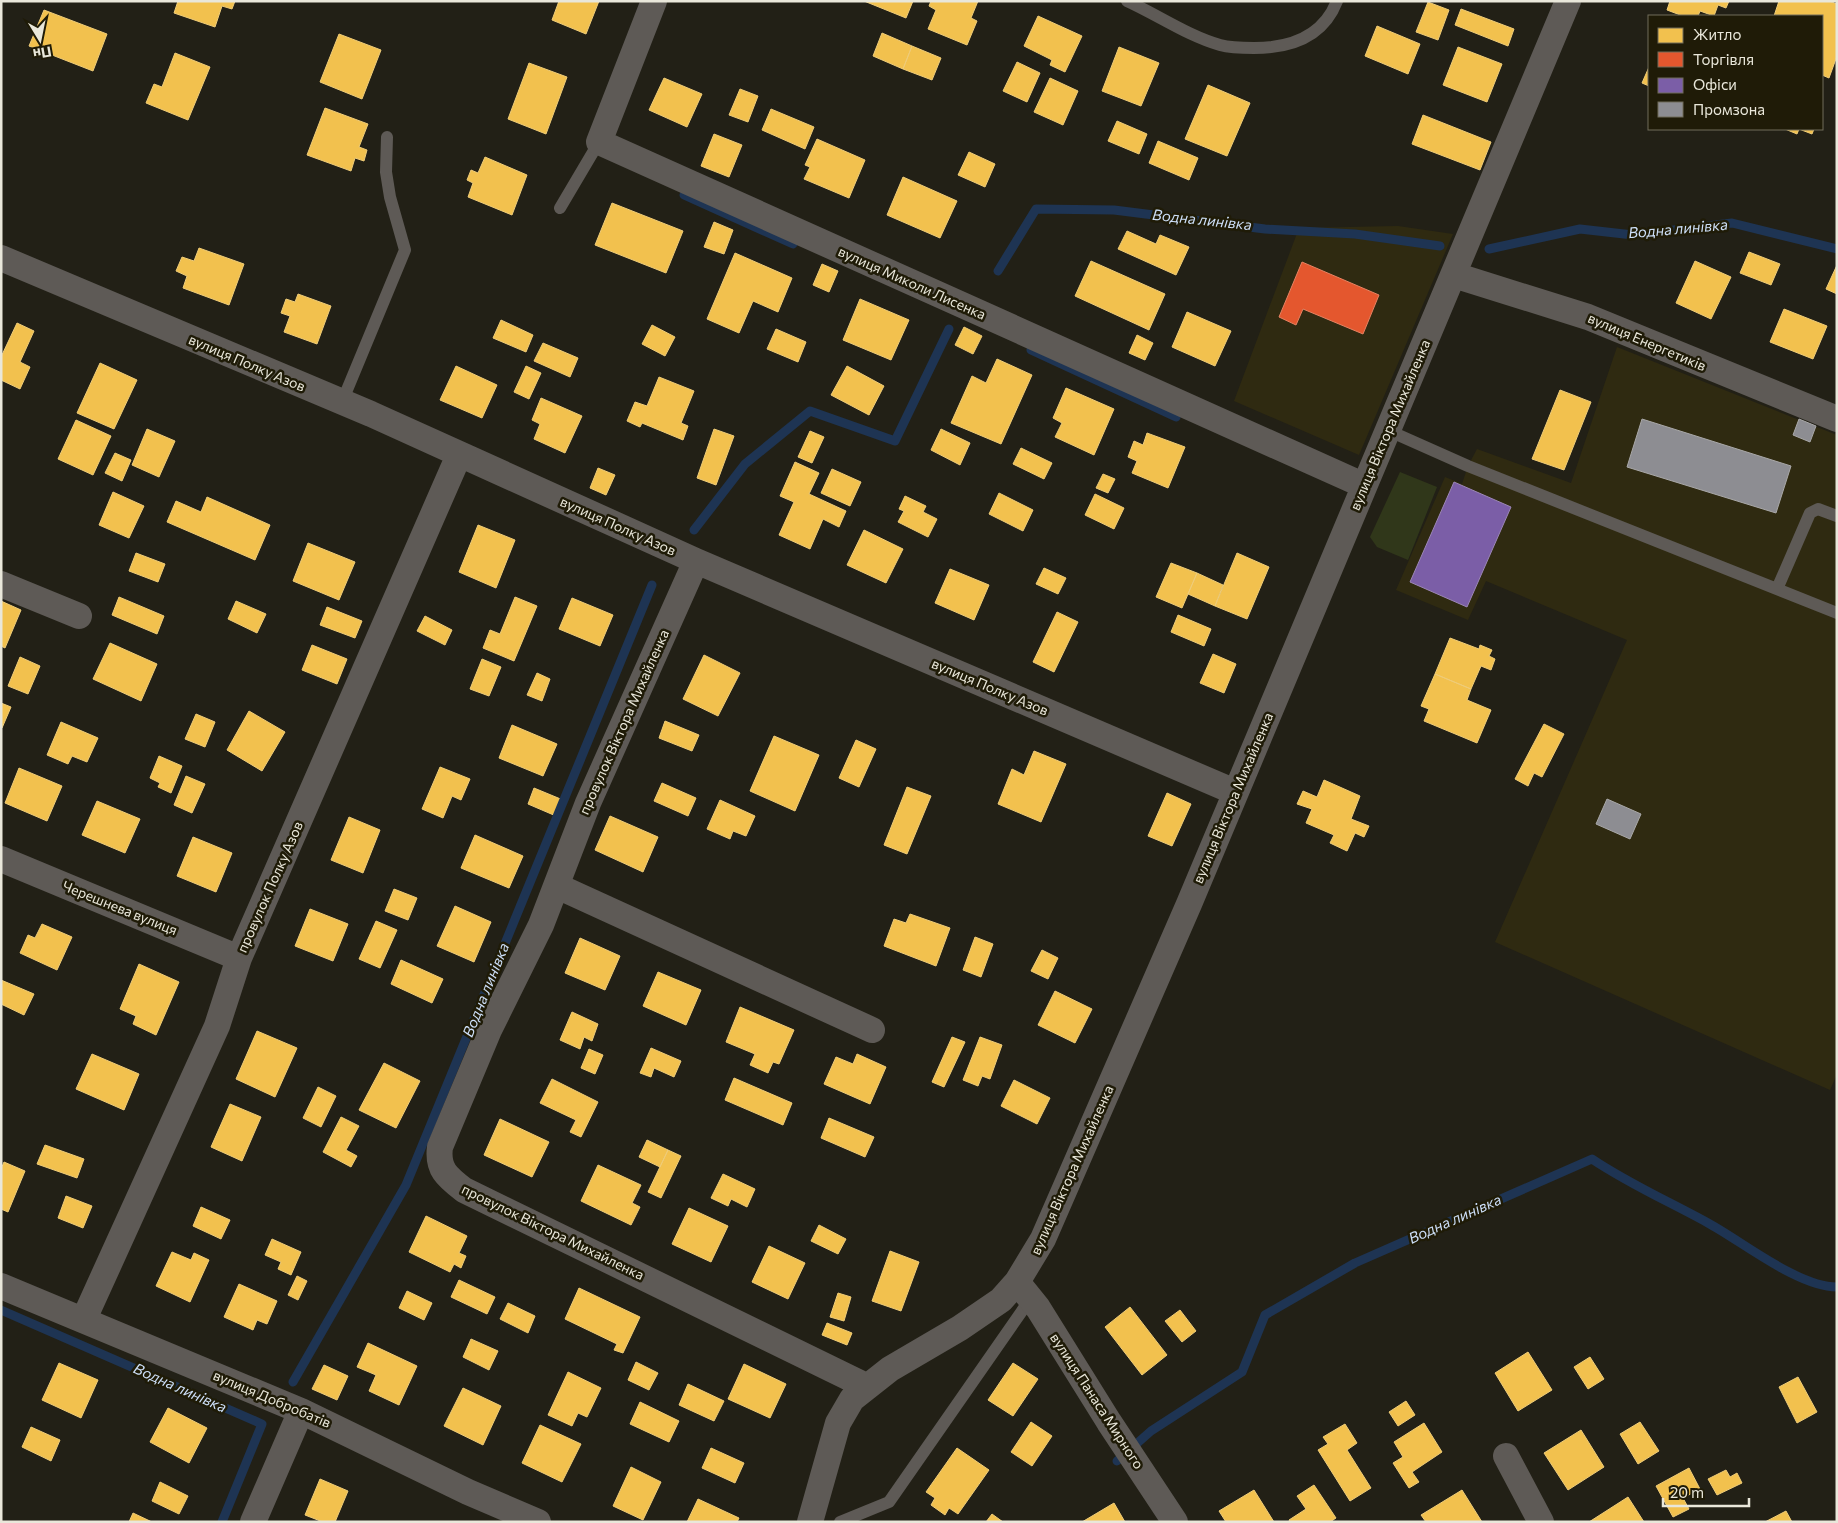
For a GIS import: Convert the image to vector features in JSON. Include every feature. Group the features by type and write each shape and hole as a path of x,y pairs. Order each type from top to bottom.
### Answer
{"street":[{"path":"599,142 654,1"},
{"name":"вулиця Віктора Михайленка","path":"810,1522 838,1423 848,1405 866,1386 984,1312 1024,1290 1043,1239 1186,912 1363,485 1470,238 1568,1"},
{"name":"вулиця Миколи Лисенка","path":"599,142 1363,485"},
{"name":"вулиця Полку Азов","path":"1,258 342,402 696,560 1236,792"},
{"name":"вулиця Енергетиків","path":"1454,275 1588,317 1837,419"},
{"name":"провулок Полку Азов","path":"84,1319 217,1026 239,958 459,455"},
{"name":"провулок Віктора Михайленка","path":"696,560 588,803 557,886 450,1118 438,1159 444,1173 464,1190 866,1386"},
{"path":"1,584 79,616"},
{"name":"Черешнева вулиця","path":"1,859 239,958"},
{"path":"557,886 872,1030"},
{"name":"вулиця Добробатів","path":"1,1286 301,1411 450,1483 538,1522"},
{"name":"вулиця Панаса Мирного","path":"1024,1290 1175,1522"},
{"path":"253,1522 301,1411"},
{"path":"1506,1456 1541,1522"}],"lane":[{"path":"1127,1 1146,6 1221,46 1260,48 1282,46 1313,34 1332,14 1337,1"},
{"path":"342,402 405,250 387,180 388,137"},
{"path":"560,208 599,142"},
{"path":"1387,430 1468,466 1837,613"},
{"path":"1777,589 1810,513 1818,510 1837,516"},
{"path":"840,1522 889,1502 1024,1290"}],"shaded area":[{"path":"1398,226 1453,234 1359,455 1234,401 1299,228"},
{"path":"1617,347 1837,435 1837,1074 1830,1090 1495,942 1627,640 1486,581 1468,620 1396,590 1445,477 1462,484 1468,466 1477,449 1571,483"}],"green space":[{"path":"1400,472 1437,487 1408,560 1377,547 1370,537"}],"building: Житло":[{"path":"178,1 235,1 232,9 222,6 215,27 174,13"},
{"path":"559,1 599,1 586,34 552,20"},
{"path":"864,1 913,1 906,18"},
{"path":"931,1 978,1 971,18 977,21 967,45 928,29 936,10 929,6"},
{"path":"1670,1 1729,1 1726,8 1718,5 1714,15 1700,11 1698,15 1680,15 1667,10"},
{"path":"1779,1 1829,1 1837,4 1837,56 1829,78 1823,75 1823,15 1774,15"},
{"path":"1428,2 1449,10 1438,40 1416,32"},
{"path":"1461,9 1514,29 1508,46 1455,25"},
{"path":"44,10 107,34 93,71 29,46"},
{"path":"1038,16 1082,36 1065,72 1050,65 1052,60 1024,46"},
{"path":"1377,26 1420,44 1408,74 1365,56"},
{"path":"882,33 912,46 903,69 873,56"},
{"path":"339,34 381,50 362,99 320,82"},
{"path":"912,46 941,58 932,80 903,69"},
{"path":"1119,47 1159,63 1141,106 1102,91"},
{"path":"1458,47 1502,64 1487,102 1443,85"},
{"path":"175,53 210,67 188,120 146,103 154,84 162,87"},
{"path":"1017,62 1040,73 1027,102 1003,91"},
{"path":"529,63 567,77 546,134 508,119"},
{"path":"1648,69 1648,86 1642,83"},
{"path":"664,78 702,94 687,127 649,110"},
{"path":"1050,78 1078,91 1063,125 1034,112"},
{"path":"1208,85 1250,103 1227,156 1185,139"},
{"path":"740,89 758,96 748,122 729,115"},
{"path":"325,108 368,124 359,147 367,150 364,161 355,158 351,171 307,155"},
{"path":"771,109 814,127 805,149 762,130"},
{"path":"1423,115 1491,142 1480,170 1412,144"},
{"path":"1117,121 1147,134 1139,154 1108,141"},
{"path":"1787,130 1799,130 1797,134"},
{"path":"1802,130 1814,130 1812,134"},
{"path":"714,134 742,145 729,177 701,166"},
{"path":"817,139 865,160 849,198 804,179 810,167 805,165"},
{"path":"1158,141 1198,158 1189,180 1149,163"},
{"path":"969,152 995,164 985,187 958,175"},
{"path":"485,157 527,175 512,215 468,197 473,183 467,180 471,170 478,173"},
{"path":"903,177 957,201 940,238 887,215"},
{"path":"612,203 683,231 666,273 595,245"},
{"path":"714,222 733,230 724,254 704,247"},
{"path":"1127,231 1156,244 1160,235 1189,247 1176,275 1118,249"},
{"path":"199,248 244,264 229,305 183,288 187,276 176,271 182,257 194,261"},
{"path":"1749,252 1780,264 1771,285 1740,273"},
{"path":"735,253 792,278 778,312 753,301 739,333 707,319"},
{"path":"1091,261 1165,294 1149,330 1075,296"},
{"path":"1695,261 1731,277 1711,319 1676,303"},
{"path":"822,264 838,271 829,292 813,285"},
{"path":"1837,265 1837,294 1826,289"},
{"path":"298,294 331,306 317,344 284,332 290,316 281,313 286,299 295,302"},
{"path":"860,299 909,320 891,360 843,340"},
{"path":"1784,309 1827,326 1813,359 1770,342"},
{"path":"1187,312 1231,331 1215,366 1172,347"},
{"path":"501,320 533,335 526,352 493,338"},
{"path":"17,323 34,331 20,362 30,367 20,389 1,380 1,357"},
{"path":"652,325 675,337 665,356 642,344"},
{"path":"964,327 982,336 973,354 955,345"},
{"path":"776,329 806,342 798,362 767,349"},
{"path":"1137,335 1153,343 1145,360 1129,353"},
{"path":"543,343 578,358 570,377 534,361"},
{"path":"997,359 1032,375 1001,444 951,423 972,376 986,383"},
{"path":"100,363 137,380 114,429 77,413"},
{"path":"456,366 497,385 482,418 440,400"},
{"path":"526,366 541,373 529,399 514,392"},
{"path":"847,366 884,386 869,415 831,395"},
{"path":"659,377 694,391 681,423 688,426 683,440 642,423 640,427 627,421 635,402 647,406"},
{"path":"1066,388 1114,409 1094,455 1055,437 1062,423 1053,418"},
{"path":"1560,390 1591,402 1564,470 1532,459"},
{"path":"541,398 582,416 565,453 534,439 540,424 532,420"},
{"path":"76,420 111,436 93,475 58,459"},
{"path":"147,429 175,441 159,477 132,465"},
{"path":"714,429 734,436 716,485 697,478"},
{"path":"941,429 970,443 960,465 931,450"},
{"path":"810,431 824,437 812,463 798,457"},
{"path":"1147,433 1185,447 1168,488 1132,473 1137,461 1128,457 1134,441 1143,445"},
{"path":"1021,448 1052,463 1044,479 1013,464"},
{"path":"115,453 131,460 122,481 105,473"},
{"path":"795,462 819,473 809,494 846,511 839,527 823,519 810,549 779,535 794,502 780,496"},
{"path":"598,468 615,475 606,495 590,488"},
{"path":"832,469 861,482 850,506 821,493"},
{"path":"1103,474 1115,479 1108,493 1096,488"},
{"path":"113,492 144,506 129,538 99,525"},
{"path":"999,493 1033,510 1023,531 989,514"},
{"path":"1095,494 1124,508 1114,529 1085,515"},
{"path":"905,496 926,506 923,512 937,519 928,537 898,522 904,511 899,509"},
{"path":"207,497 270,525 255,560 167,522 176,501 201,512"},
{"path":"478,525 515,540 496,588 459,572"},
{"path":"864,530 903,549 886,583 847,565"},
{"path":"308,543 355,562 339,600 293,581"},
{"path":"136,553 165,564 158,582 129,571"},
{"path":"1237,553 1269,567 1247,619 1215,606"},
{"path":"1171,563 1197,573 1182,608 1156,597"},
{"path":"1044,568 1066,578 1058,594 1036,584"},
{"path":"950,569 989,585 974,620 935,603"},
{"path":"1197,573 1223,585 1215,606 1188,594"},
{"path":"119,597 164,616 157,634 112,615"},
{"path":"515,597 537,606 514,661 483,648 490,630 500,634"},
{"path":"572,598 613,615 600,646 559,629"},
{"path":"1,601 21,610 5,648 1,646"},
{"path":"236,601 266,614 257,633 228,619"},
{"path":"327,607 362,621 355,638 320,625"},
{"path":"1057,612 1078,622 1054,672 1033,662"},
{"path":"1178,615 1211,629 1204,646 1171,632"},
{"path":"425,616 452,630 445,645 417,631"},
{"path":"1450,638 1479,649 1480,645 1492,650 1489,656 1495,659 1491,670 1481,666 1471,689 1435,674"},
{"path":"110,643 157,664 141,701 93,679"},
{"path":"312,645 347,659 337,684 302,670"},
{"path":"1213,654 1236,664 1224,693 1200,683"},
{"path":"704,655 740,673 718,716 683,699"},
{"path":"20,657 40,666 28,694 8,686"},
{"path":"482,659 501,667 489,696 470,689"},
{"path":"537,673 550,679 542,701 527,695"},
{"path":"1435,674 1471,689 1467,700 1491,710 1477,743 1424,721 1429,709 1421,706"},
{"path":"1,703 11,707 2,728 1,727"},
{"path":"249,711 285,732 262,771 227,750"},
{"path":"196,714 215,722 205,747 185,739"},
{"path":"665,721 699,735 692,751 659,738"},
{"path":"61,722 98,738 87,762 72,756 68,764 47,755"},
{"path":"1544,724 1564,734 1542,777 1534,773 1528,786 1515,779"},
{"path":"512,725 557,744 543,776 499,758"},
{"path":"774,736 819,755 795,811 750,791"},
{"path":"856,740 876,749 859,787 839,778"},
{"path":"1034,751 1066,764 1041,822 998,804 1012,769 1024,775"},
{"path":"159,756 182,766 171,793 158,787 160,783 150,778"},
{"path":"440,767 470,779 461,800 452,796 443,818 422,809"},
{"path":"19,768 62,786 47,821 5,803"},
{"path":"186,776 205,784 192,813 174,805"},
{"path":"1324,780 1360,796 1351,819 1369,826 1364,837 1355,833 1347,851 1330,843 1334,835 1306,823 1312,809 1297,804 1303,791 1317,797"},
{"path":"662,783 696,798 688,816 654,801"},
{"path":"907,787 931,796 907,854 884,845"},
{"path":"534,788 563,800 556,816 528,804"},
{"path":"1167,793 1191,804 1172,846 1148,836"},
{"path":"720,800 755,816 746,836 733,831 730,839 707,829"},
{"path":"97,801 140,819 125,853 82,835"},
{"path":"610,816 658,837 643,872 595,850"},
{"path":"349,817 380,830 363,873 331,860"},
{"path":"475,835 523,856 509,888 461,868"},
{"path":"193,837 232,853 216,892 177,876"},
{"path":"394,889 417,898 408,920 385,911"},
{"path":"455,906 491,922 474,962 437,946"},
{"path":"310,909 348,924 333,961 295,946"},
{"path":"910,914 950,928 936,966 884,946 894,919 906,923"},
{"path":"376,921 397,930 380,968 359,959"},
{"path":"42,924 72,937 57,970 20,953 28,935 35,938"},
{"path":"975,937 993,944 981,977 963,970"},
{"path":"580,938 620,956 605,990 565,973"},
{"path":"1042,950 1058,958 1048,979 1031,971"},
{"path":"401,960 443,979 432,1003 391,984"},
{"path":"139,964 179,982 156,1035 133,1024 136,1016 120,1009"},
{"path":"658,972 701,990 686,1025 643,1006"},
{"path":"1,980 34,994 24,1015 1,1004"},
{"path":"1055,991 1092,1009 1075,1043 1038,1025"},
{"path":"740,1007 794,1030 779,1064 773,1062 768,1073 750,1065 755,1054 726,1042"},
{"path":"572,1012 598,1024 592,1041 584,1037 580,1049 560,1040"},
{"path":"257,1031 297,1048 275,1097 236,1079"},
{"path":"952,1037 965,1042 944,1087 932,1082"},
{"path":"980,1037 1002,1045 990,1079 982,1076 978,1086 963,1080"},
{"path":"651,1048 681,1061 674,1077 654,1068 651,1077 640,1073"},
{"path":"589,1049 603,1055 595,1074 581,1068"},
{"path":"92,1054 139,1074 124,1110 76,1089"},
{"path":"857,1054 886,1067 870,1104 824,1084 836,1057 853,1064"},
{"path":"384,1063 420,1081 396,1128 359,1110"},
{"path":"734,1078 792,1103 783,1125 725,1100"},
{"path":"552,1079 598,1102 581,1137 570,1132 576,1120 540,1103"},
{"path":"1014,1080 1050,1098 1037,1124 1001,1106"},
{"path":"318,1087 336,1096 321,1127 303,1118"},
{"path":"230,1104 261,1117 242,1161 211,1147"},
{"path":"341,1117 359,1126 346,1150 357,1156 351,1167 323,1152"},
{"path":"829,1118 874,1137 865,1157 821,1138"},
{"path":"500,1119 549,1142 532,1177 484,1155"},
{"path":"647,1140 668,1150 660,1167 639,1157"},
{"path":"45,1145 84,1159 77,1178 37,1164"},
{"path":"668,1150 681,1156 661,1198 648,1192"},
{"path":"4,1162 25,1171 8,1212 1,1209 1,1169"},
{"path":"598,1165 641,1185 632,1203 640,1207 631,1225 581,1201"},
{"path":"723,1174 755,1189 747,1207 731,1199 728,1206 711,1198"},
{"path":"66,1196 92,1206 83,1228 58,1218"},
{"path":"201,1207 230,1220 221,1239 193,1226"},
{"path":"689,1208 728,1226 711,1262 672,1244"},
{"path":"426,1216 467,1236 459,1253 466,1256 461,1268 454,1264 450,1272 409,1252"},
{"path":"819,1225 846,1239 838,1254 811,1241"},
{"path":"272,1239 301,1252 291,1275 278,1269 281,1262 265,1255"},
{"path":"769,1246 805,1263 788,1299 752,1282"},
{"path":"890,1251 919,1262 901,1311 872,1301"},
{"path":"172,1252 191,1260 194,1253 209,1260 190,1302 156,1286"},
{"path":"297,1276 307,1281 298,1300 288,1295"},
{"path":"459,1280 495,1297 487,1314 451,1297"},
{"path":"239,1284 277,1301 267,1324 257,1320 253,1330 224,1317"},
{"path":"579,1288 640,1317 623,1353 614,1350 617,1344 565,1319"},
{"path":"407,1291 432,1303 424,1320 399,1308"},
{"path":"838,1293 851,1297 844,1321 830,1317"},
{"path":"508,1303 535,1316 528,1333 500,1319"},
{"path":"1130,1307 1167,1355 1142,1375 1105,1327"},
{"path":"1180,1310 1196,1331 1182,1342 1165,1321"},
{"path":"827,1323 852,1333 847,1345 822,1335"},
{"path":"471,1339 498,1351 489,1370 463,1357"},
{"path":"368,1343 417,1366 399,1405 369,1391 376,1375 357,1367"},
{"path":"1528,1352 1552,1390 1518,1411 1495,1373"},
{"path":"1590,1357 1604,1379 1588,1389 1574,1367"},
{"path":"636,1362 658,1373 649,1390 628,1380"},
{"path":"59,1363 98,1380 81,1418 42,1400"},
{"path":"1013,1363 1038,1379 1013,1416 988,1400"},
{"path":"744,1364 786,1384 770,1418 728,1399"},
{"path":"324,1365 348,1376 337,1400 312,1389"},
{"path":"568,1372 601,1388 587,1417 578,1413 572,1426 548,1415"},
{"path":"1798,1377 1817,1412 1797,1423 1779,1387"},
{"path":"688,1384 724,1401 714,1421 679,1405"},
{"path":"463,1388 501,1406 483,1445 444,1426"},
{"path":"1406,1401 1415,1415 1398,1426 1389,1412"},
{"path":"640,1402 679,1421 669,1442 630,1424"},
{"path":"168,1408 207,1428 189,1463 150,1442"},
{"path":"1031,1422 1052,1436 1032,1466 1011,1452"},
{"path":"1640,1422 1659,1451 1638,1464 1620,1434"},
{"path":"1424,1423 1442,1452 1412,1472 1419,1482 1409,1488 1393,1463 1403,1457 1394,1442"},
{"path":"1345,1424 1357,1443 1347,1450 1371,1488 1350,1501 1318,1450 1328,1444 1323,1437"},
{"path":"540,1425 581,1444 562,1482 522,1463"},
{"path":"31,1427 60,1440 51,1461 22,1447"},
{"path":"1581,1430 1604,1467 1568,1490 1544,1453"},
{"path":"711,1448 744,1463 735,1483 702,1468"},
{"path":"957,1448 989,1470 958,1514 949,1508 945,1515 931,1505 935,1498 926,1492"},
{"path":"631,1467 661,1482 643,1520 613,1506"},
{"path":"1689,1468 1700,1489 1683,1498 1689,1509 1673,1517 1656,1486"},
{"path":"1726,1470 1730,1477 1737,1473 1742,1483 1717,1495 1708,1479"},
{"path":"320,1479 348,1491 335,1522 323,1522 305,1515"},
{"path":"160,1482 188,1496 179,1514 152,1501"},
{"path":"1314,1485 1336,1518 1330,1522 1290,1522 1289,1520 1306,1509 1297,1496"},
{"path":"1254,1490 1274,1522 1226,1522 1219,1511"},
{"path":"1462,1490 1482,1522 1426,1522 1421,1515"},
{"path":"1628,1497 1644,1522 1589,1522"},
{"path":"698,1499 739,1518 737,1522 687,1522"},
{"path":"1114,1503 1125,1522 1082,1522"},
{"path":"1786,1511 1792,1522 1765,1522"},
{"path":"133,1513 152,1522 129,1522"},
{"path":"992,1514 1003,1522 986,1522"}],"building: Торгівля":[{"path":"1302,262 1379,295 1363,334 1303,309 1296,325 1279,317"}],"building: Офіси":[{"path":"1454,482 1511,507 1467,607 1410,582"}],"building: Промзона":[{"path":"1642,419 1791,466 1776,513 1627,467"},
{"path":"1799,419 1816,426 1810,442 1793,435"},
{"path":"1607,799 1641,814 1630,839 1596,824"}],"waterway":[{"path":"684,195 793,244"},
{"name":"Водна линівка","path":"998,271 1036,209 1114,210 1265,229 1355,234 1440,246"},
{"name":"Водна линівка","path":"1489,249 1580,229 1633,235 1732,223 1837,249"},
{"name":"Водна линівка","path":"694,530 745,464 810,411 895,441 949,329"},
{"path":"1031,350 1176,417"},
{"name":"Водна линівка","path":"293,1382 406,1185 652,585"},
{"name":"Водна линівка","path":"1117,1461 1151,1431 1242,1372 1265,1315 1355,1263 1592,1159 1635,1185 1722,1231 1788,1272 1805,1280 1837,1287"},
{"name":"Водна линівка","path":"1,1310 262,1424 222,1522"}]}
